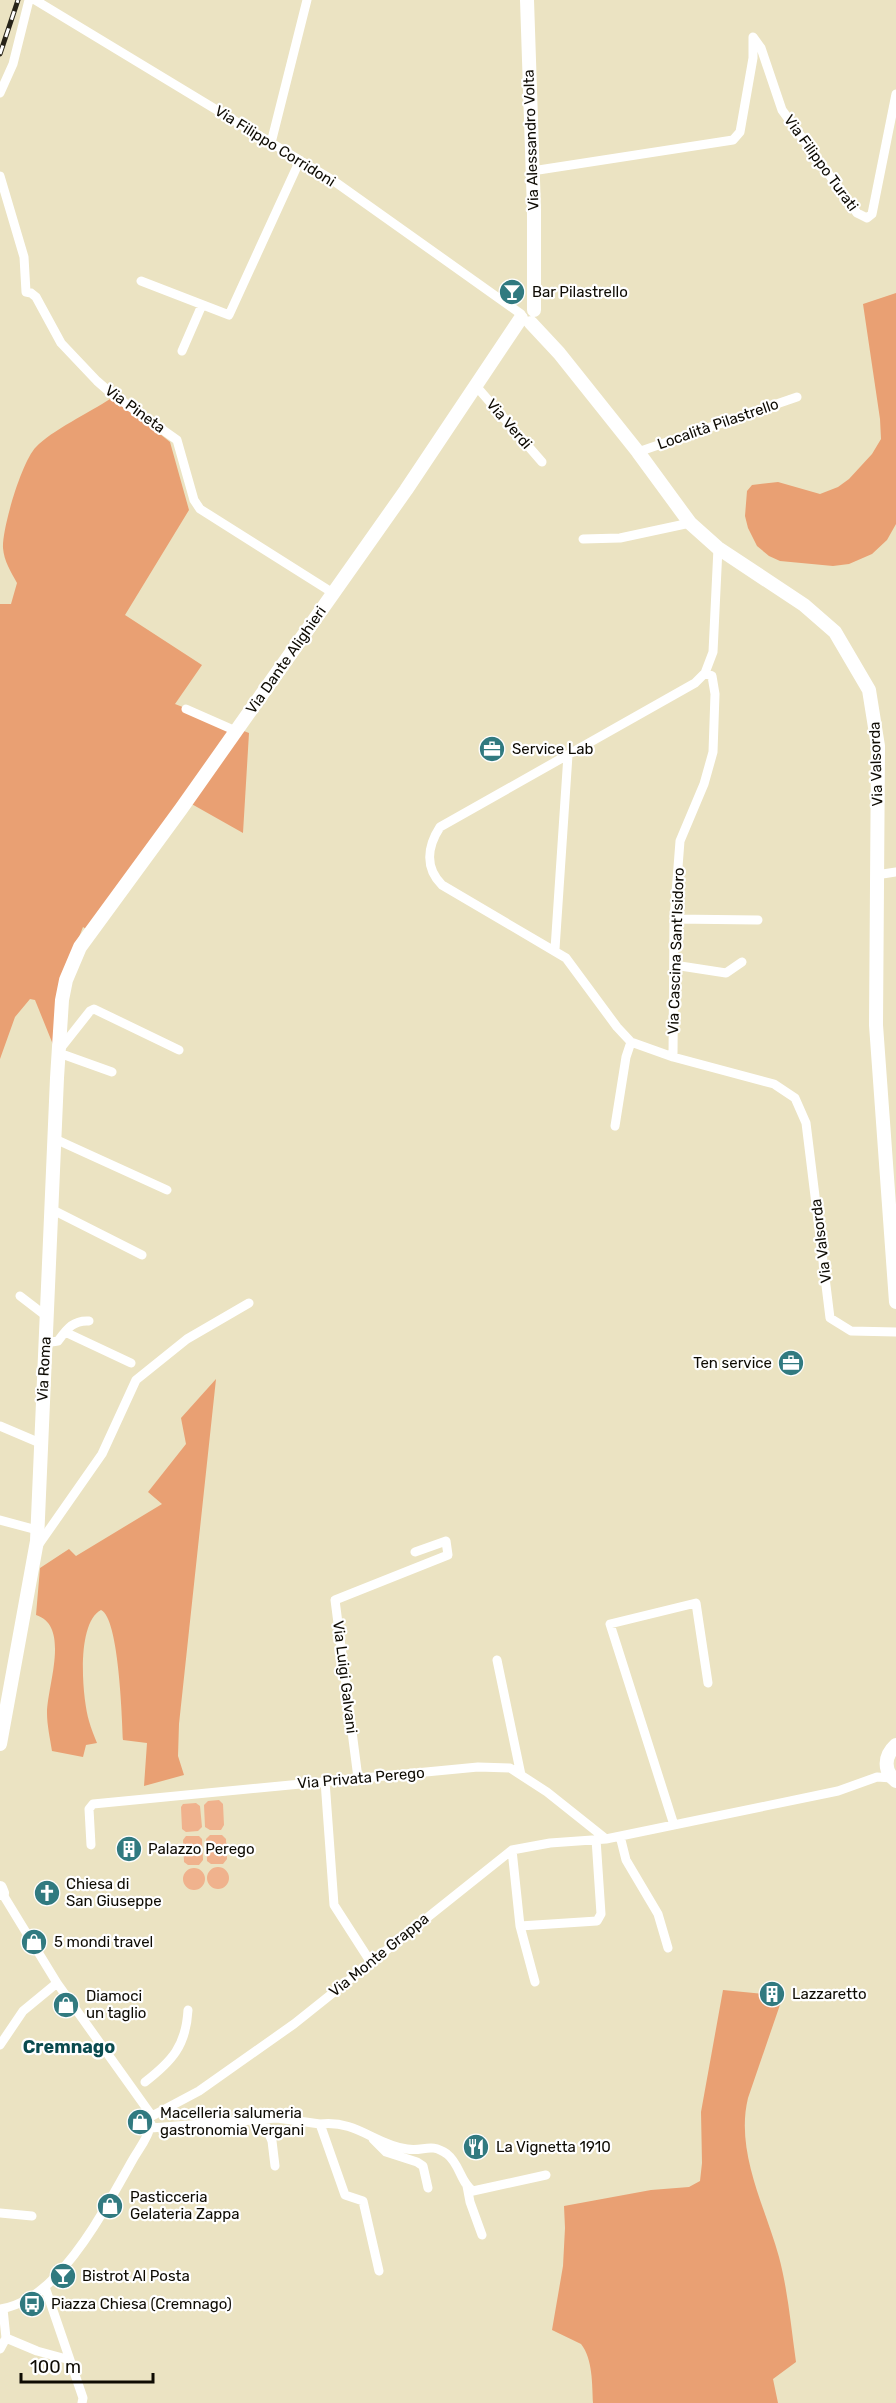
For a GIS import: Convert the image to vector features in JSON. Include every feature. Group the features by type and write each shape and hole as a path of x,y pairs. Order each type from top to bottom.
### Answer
{"street":[{"path":"0,93 13,64 29,0"},
{"name":"Via Filippo Corridoni","path":"35,0 331,179 507,305 527,316"},
{"path":"271,143 307,0"},
{"name":"Via Alessandro Volta","path":"527,0 534,210 533,281 527,316"},
{"name":"Via Filippo Turati","path":"532,171 733,141 740,132 753,58 753,37 761,48 782,110 857,213 867,218 872,214 896,94"},
{"path":"141,281 229,315 300,160"},
{"name":"Via Pineta","path":"0,176 24,257 26,292 36,297 61,343 112,394 177,440 194,500 200,509 333,593"},
{"path":"182,351 202,305"},
{"name":"Via Dante Alighieri","path":"66,980 80,947 333,593 507,339 527,316"},
{"name":"Via Valsorda","path":"527,316 638,452 690,523 718,548 804,605 835,632 869,690 878,746 876,1025 896,1302"},
{"name":"Via Verdi","path":"476,386 542,462"},
{"name":"Località Pilastrello","path":"638,452 798,397"},
{"path":"583,539 620,538 690,523"},
{"path":"674,1057 631,1042 617,1027 566,958 442,885 432,875 431,840 440,827 695,683 705,673 713,652 718,548"},
{"name":"Via Cascina Sant'Isidoro","path":"705,673 712,676 715,694 713,752 704,784 680,841 674,919 674,1057 774,1084 795,1098"},
{"path":"186,708 236,731"},
{"path":"555,950 568,755"},
{"path":"876,875 896,872"},
{"path":"674,919 758,920"},
{"path":"674,964 726,973 742,962"},
{"name":"Via Roma","path":"0,1744 5,1684 36,1549 54,1139 62,1000 66,980"},
{"path":"112,1072 59,1051 94,1009 179,1050"},
{"path":"615,1126 626,1057 631,1042"},
{"name":"Via Valsorda","path":"795,1098 806,1123 830,1318 851,1330 896,1332"},
{"path":"54,1139 167,1190"},
{"path":"51,1209 142,1255"},
{"path":"20,1296 46,1316"},
{"path":"36,1549 102,1454 136,1380 187,1339 249,1303"},
{"path":"45,1343 58,1341 71,1324 80,1320 89,1321"},
{"path":"65,1332 131,1363"},
{"path":"0,1426 40,1443"},
{"path":"0,1520 37,1530"},
{"name":"Via Luigi Galvani","path":"358,1778 335,1600 448,1555 446,1540 415,1552"},
{"path":"674,1825 610,1624 696,1603 708,1683"},
{"path":"497,1660 520,1775"},
{"path":"894,1780 886,1762 887,1755 896,1745"},
{"name":"Via Monte Grappa","path":"868,1780 886,1762"},
{"name":"Via Privata Perego","path":"91,1845 89,1809 93,1804 478,1767 510,1768 547,1792 606,1839"},
{"name":"Via Monte Grappa","path":"152,2116 199,2091 294,2024 370,1961 512,1850 550,1843 606,1839 838,1791 877,1777 894,1780"},
{"path":"325,1781 334,1905 370,1961"},
{"path":"620,1836 627,1860 658,1914 668,1948"},
{"path":"520,1926 601,1918 596,1839"},
{"path":"512,1850 520,1926 535,1982"},
{"path":"0,2349 6,2338 1,2309 22,2302 45,2287 75,2253 115,2191 151,2128 152,2116 57,1983 1,1891"},
{"path":"0,2045 23,2011 57,1983"},
{"path":"145,2082 165,2067 175,2055 187,2027 188,2010"},
{"path":"151,2128 277,2118 320,2124 336,2122 406,2149 416,2150 431,2146 454,2160 467,2186 470,2202 482,2235"},
{"path":"263,2119 273,2141 276,2166"},
{"path":"320,2124 345,2195 363,2201 380,2271"},
{"path":"369,2135 386,2152 423,2166 428,2188"},
{"path":"467,2186 477,2191 546,2175"},
{"path":"0,2213 32,2216"},
{"path":"45,2287 82,2401"},
{"path":"6,2338 37,2351 70,2360"}],"shaded area":[{"path":"896,293 896,524 887,540 872,554 849,564 833,566 780,561 769,556 757,546 745,516 747,491 752,485 778,482 820,494 838,487 849,479 872,454 881,439 863,304"},
{"path":"110,399 135,414 170,442 189,510 125,615 202,665 175,704 249,733 243,833 181,798 89,931 83,927 66,970 54,1047 35,1000 30,999 15,1017 0,1059 0,604 11,604 17,583 5,557 4,538 9,511 19,480 36,447 61,428"},
{"path":"216,1379 179,1724 178,1756 184,1775 144,1786 147,1743 123,1740 116,1649 107,1617 101,1610 93,1618 88,1629 83,1661 86,1710 97,1743 86,1745 83,1757 52,1751 47,1713 55,1644 47,1621 36,1615 40,1568 69,1549 76,1556 162,1504 148,1492 186,1444 181,1418"},
{"path":"219,1800 223,1804 224,1825 221,1830 210,1830 205,1827 204,1805 208,1801"},
{"path":"196,1803 200,1806 202,1827 198,1831 186,1832 182,1829 181,1807 183,1804"},
{"path":"210,1835 222,1835 226,1839 227,1859 223,1864 211,1864 207,1861 206,1839"},
{"path":"186,1836 199,1836 202,1839 203,1860 199,1865 188,1865 184,1862 183,1840"},
{"path":"218,1867 226,1870 229,1878 226,1886 218,1889 210,1886 207,1878 210,1870"},
{"path":"194,1868 202,1871 205,1879 202,1887 194,1890 186,1887 183,1879 186,1871"},
{"path":"723,1990 783,1996 748,2098 745,2138 753,2179 782,2270 796,2362 773,2379 778,2403 593,2403 591,2372 585,2350 581,2344 552,2330 563,2266 564,2206 651,2190 689,2187 700,2181 701,2112"}],"railway":[{"path":"0,54 18,0"}],"place":[{"name":"Bar Pilastrello","path":"512,292"},
{"name":"Service Lab","path":"492,749"},
{"name":"Ten service","path":"791,1363"},
{"name":"Palazzo Perego","path":"129,1849"},
{"name":"Chiesa di San Giuseppe","path":"47,1893"},
{"name":"5 mondi travel","path":"34,1942"},
{"name":"Lazzaretto","path":"772,1994"},
{"name":"Diamoci un taglio","path":"66,2005"},
{"name":"Macelleria salumeria gastronomia Vergani","path":"140,2122"},
{"name":"La Vignetta 1910","path":"476,2147"},
{"name":"Pasticceria Gelateria Zappa","path":"110,2206"},
{"name":"Bistrot Al Posta","path":"63,2276"},
{"name":"Piazza Chiesa (Cremnago)","path":"32,2304"}],"district":[{"name":"Cremnago","path":"69,2047"}]}
